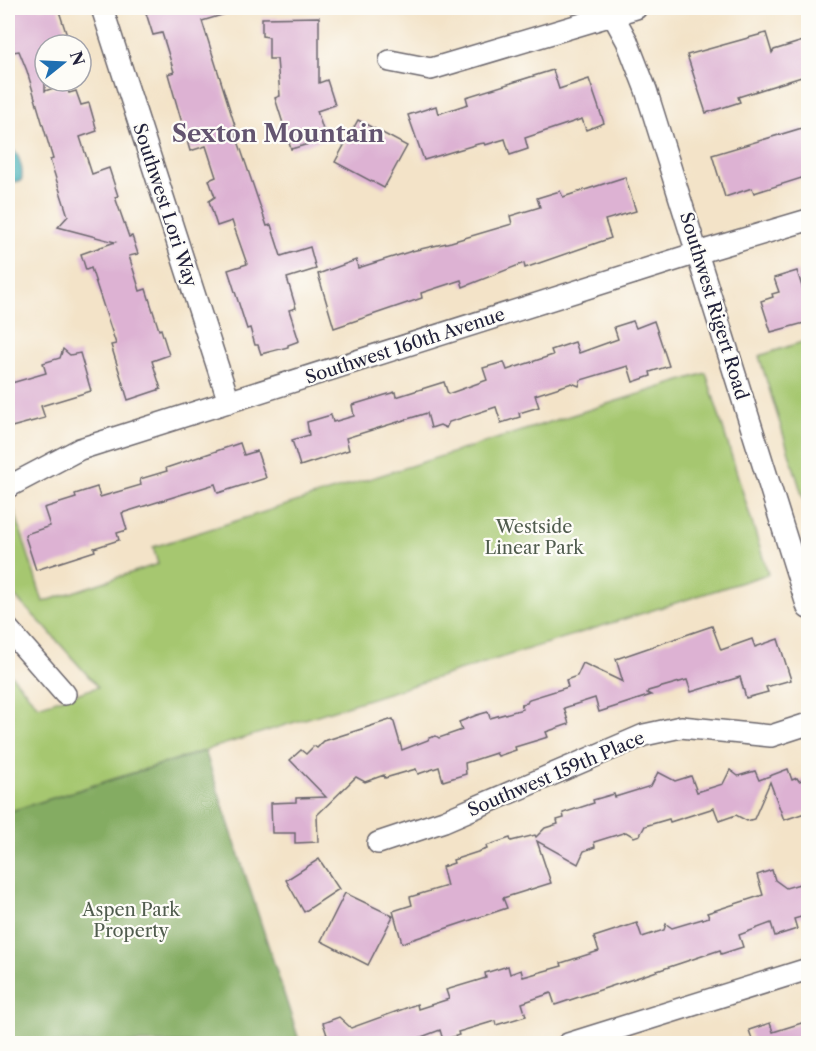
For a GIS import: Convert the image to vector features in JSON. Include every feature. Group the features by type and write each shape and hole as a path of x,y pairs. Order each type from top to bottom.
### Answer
{"street":[{"name":"Southwest Lori Way","path":"102,8 229,402"},
{"path":"390,61 431,69 611,11 636,8"},
{"name":"Southwest Rigert Road","path":"611,11 627,41 646,90 808,608"},
{"name":"Southwest 160th Avenue","path":"8,487 80,449 697,253 808,220"},
{"path":"8,629 65,694"},
{"name":"Southwest 159th Place","path":"378,843 444,821 644,735 681,727 771,736 808,724"},
{"path":"568,1044 808,969"}],"green space":[{"path":"808,340 808,514 759,356"},
{"name":"Westside Linear Park","path":"706,373 768,574 8,812 8,671 38,706 98,687 44,626 8,590 8,512 13,506 43,602 158,564 153,547"},
{"name":"Aspen Park Property","path":"205,751 300,1043 8,1043 8,812"}],"water":[{"path":"8,149 12,149 19,159 21,181 8,181"}],"building":[{"path":"8,8 58,8 66,33 33,33 33,91 19,51 13,52 8,35"},
{"path":"164,8 232,8 232,12 202,21 237,132 235,132 267,226 271,225 281,256 310,247 316,269 287,278 296,308 289,310 299,341 288,347 261,354 258,345 255,345 250,328 247,329 228,270 247,264 232,221 217,226 209,201 215,197 209,180 216,177 206,146 190,151 168,74 174,72 162,33 153,35 146,13"},
{"path":"319,17 319,83 327,80 335,105 317,111 326,139 291,149 275,98 280,96 277,59 269,59 269,37 262,36 262,18"},
{"path":"766,33 772,53 774,50 803,41 808,61 808,75 738,97 740,102 706,113 687,55"},
{"path":"553,70 559,89 589,79 604,123 586,130 582,119 525,138 528,149 510,155 505,139 485,145 484,143 478,144 424,160 408,115 436,106 438,114 468,104 466,97"},
{"path":"34,93 77,93 81,105 89,103 97,131 80,137 92,174 109,168 118,196 115,197 129,237 132,236 138,254 129,256 140,291 146,289 169,355 152,361 161,389 128,400 111,345 116,344 91,268 86,270 81,254 115,242 58,227 68,216 50,160 53,159"},
{"path":"358,120 407,146 384,188 335,162"},
{"path":"802,128 803,131 808,130 808,176 754,193 752,188 725,197 712,155"},
{"path":"625,177 636,211 605,220 611,238 525,268 524,263 463,287 461,280 421,293 422,298 334,328 318,274 356,260 358,268 512,224 510,216 540,207 537,198 560,191 563,197"},
{"path":"797,271 808,305 808,322 771,332 761,301 779,292 774,278"},
{"path":"633,321 636,328 654,321 669,366 650,372 651,376 633,382 628,366 581,380 579,386 572,383 535,395 539,407 519,413 520,417 501,423 496,407 449,422 446,428 440,425 431,428 427,413 346,438 349,450 300,466 292,440 309,435 307,422 331,415 333,422 354,416 352,405 395,392 396,397 444,382 448,394 487,380 483,368 504,362 507,370 553,355 551,350 575,342 579,353 618,339 614,327"},
{"path":"63,349 70,355 80,353 91,391 41,406 45,418 8,428 8,384 46,373 43,363 60,358"},
{"path":"240,443 244,455 257,451 266,478 218,493 215,484 122,513 127,530 117,533 119,540 94,548 95,551 36,570 25,536 50,526 44,508 76,498 75,494 97,487 100,497 141,485 140,479"},
{"path":"712,626 721,650 752,639 755,647 778,639 791,680 766,687 768,692 746,698 740,677 691,692 687,680 648,691 647,693 651,695 599,712 595,698 564,708 569,724 546,732 548,737 515,747 516,750 498,756 496,753 465,763 466,774 443,781 439,767 418,774 416,769 385,778 384,775 365,782 356,777 317,815 318,842 295,843 295,833 272,833 271,803 296,802 296,798 326,797 290,760 301,750 306,754 314,746 317,748 324,741 393,719 402,750 429,738 436,736 439,738 462,730 459,722 477,715 488,712 490,718 523,709 521,704 527,703 529,699 568,687 566,680 577,676 583,663 623,682 616,659"},
{"path":"788,769 792,780 797,778 799,781 808,778 808,812 784,820 770,782 754,819 747,821 736,815 719,821 714,808 670,822 669,819 645,826 640,835 634,837 626,832 594,842 595,847 584,851 578,864 537,841 551,883 503,898 507,908 402,943 393,911 412,905 410,897 447,886 442,867 454,863 453,860 487,849 486,846 510,838 511,841 535,835 536,837 545,828 558,824 557,820 564,818 563,813 594,803 593,800 614,794 615,797 651,786 658,772 675,781 691,776 697,792 723,784 730,770 738,776 755,771 759,780"},
{"path":"319,859 339,889 304,912 286,880"},
{"path":"772,870 775,880 786,888 803,883 808,901 808,915 794,919 797,929 775,936 771,923 739,935 743,947 721,954 720,950 555,1005 551,993 522,1003 526,1016 496,1025 495,1021 458,1032 459,1035 443,1040 440,1030 403,1044 313,1044 312,1039 327,1035 323,1023 339,1017 351,1028 417,1004 418,1009 449,999 446,990 486,978 485,973 508,966 510,974 521,970 523,977 562,966 561,963 599,951 594,937 637,923 642,937 664,930 666,924 672,928 709,917 707,913 763,895 757,875"},
{"path":"345,893 393,916 368,965 321,941"},
{"path":"808,1021 808,1044 749,1044 748,1040 752,1039 749,1030 770,1023 773,1032"}],"district":[{"name":"Sexton Mountain","path":"278,133"}]}
